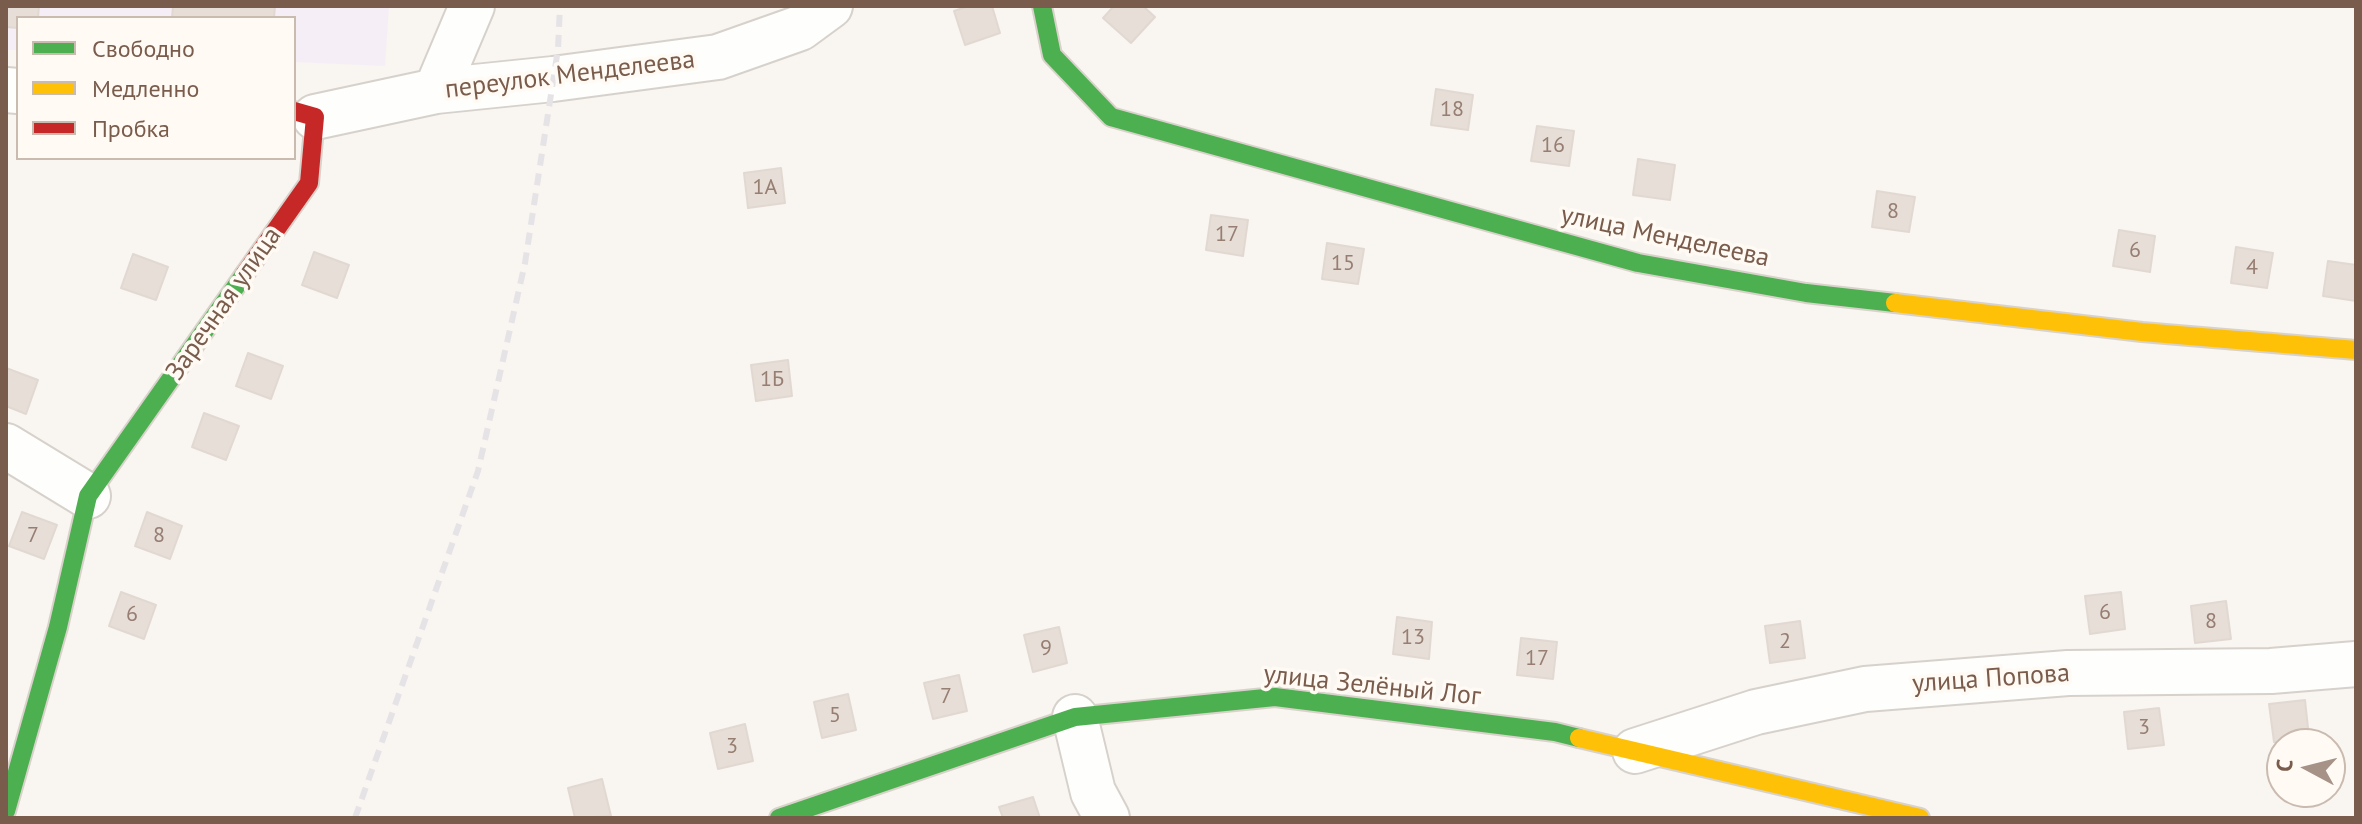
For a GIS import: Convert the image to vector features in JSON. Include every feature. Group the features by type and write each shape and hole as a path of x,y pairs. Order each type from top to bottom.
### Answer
{"street":[{"path":"436,91 472,6"},
{"name":"улица Менделеева","path":"1042,6 1052,55 1111,117 1638,263 1806,293 2142,332 2356,350"},
{"name":"переулок Менделеева","path":"305,114 436,91 718,57 809,13"},
{"name":"Заречная улица","path":"6,811 58,627 88,496 309,183 305,114"},
{"path":"6,446 88,496"},
{"name":"улица Попова","path":"1635,751 1756,712 1865,689 2068,673 2271,671 2356,664"},
{"name":"улица Зелёный Лог","path":"779,818 1075,717 1275,697 1555,732 1920,818"},
{"path":"1075,717 1093,792 1107,818"}],"shaded area":[{"path":"6,6 389,6 385,66 296,62 296,16 16,16 16,50 6,50"}],"building":[{"path":"6,6 39,6 38,16 16,16 16,28 6,27"},
{"path":"173,6 275,6 274,16 172,16"},
{"path":"969,6 992,6 1000,33 965,45 954,11"},
{"path":"1114,6 1143,6 1155,17 1131,43 1103,18"},
{"path":"1436,89 1473,95 1468,130 1431,125"},
{"path":"1537,126 1574,131 1569,166 1531,161"},
{"path":"1638,159 1675,165 1670,200 1633,195"},
{"path":"781,168 785,203 748,208 744,173"},
{"path":"1877,191 1915,197 1909,232 1872,227"},
{"path":"1211,215 1248,220 1243,256 1206,250"},
{"path":"2119,230 2155,236 2150,272 2113,266"},
{"path":"1327,243 1364,249 1358,284 1322,279"},
{"path":"2236,247 2273,253 2267,288 2231,283"},
{"path":"314,252 349,265 337,298 302,285"},
{"path":"133,254 168,267 156,300 121,288"},
{"path":"2328,261 2356,265 2356,301 2323,296"},
{"path":"248,353 283,366 271,399 236,386"},
{"path":"788,360 792,396 756,401 751,365"},
{"path":"6,368 38,380 26,414 6,406"},
{"path":"204,413 239,426 226,460 192,447"},
{"path":"22,512 57,525 44,559 9,546"},
{"path":"147,512 182,526 170,559 135,546"},
{"path":"121,592 156,605 144,639 109,626"},
{"path":"2121,592 2125,629 2090,634 2085,596"},
{"path":"2226,601 2231,639 2195,643 2191,606"},
{"path":"1397,617 1432,622 1429,659 1393,654"},
{"path":"1800,621 1805,658 1770,663 1765,626"},
{"path":"1059,627 1067,663 1033,672 1024,635"},
{"path":"1521,638 1557,642 1553,679 1517,675"},
{"path":"959,675 967,711 933,719 924,683"},
{"path":"848,694 856,730 822,738 814,702"},
{"path":"2305,700 2308,728 2272,728 2269,704"},
{"path":"2159,708 2164,745 2128,749 2124,712"},
{"path":"745,724 753,761 718,769 710,733"},
{"path":"602,779 611,816 575,818 568,788"},
{"path":"1033,797 1040,818 1003,818 999,807"}],"railway":[{"path":"355,818 478,471 525,263 558,49 560,6"}],"traffic: fast":[{"path":"1042,6 1052,55 1111,117 1638,263 1806,293 1895,303"},
{"path":"6,811 58,627 88,496 244,275"},
{"path":"779,818 1075,717 1275,697 1555,732 1579,738"}],"traffic: slow":[{"path":"1895,303 2142,332 2356,350"},
{"path":"1579,738 1920,818"}],"traffic: jam":[{"path":"244,275 309,183 315,117 296,112"}]}
